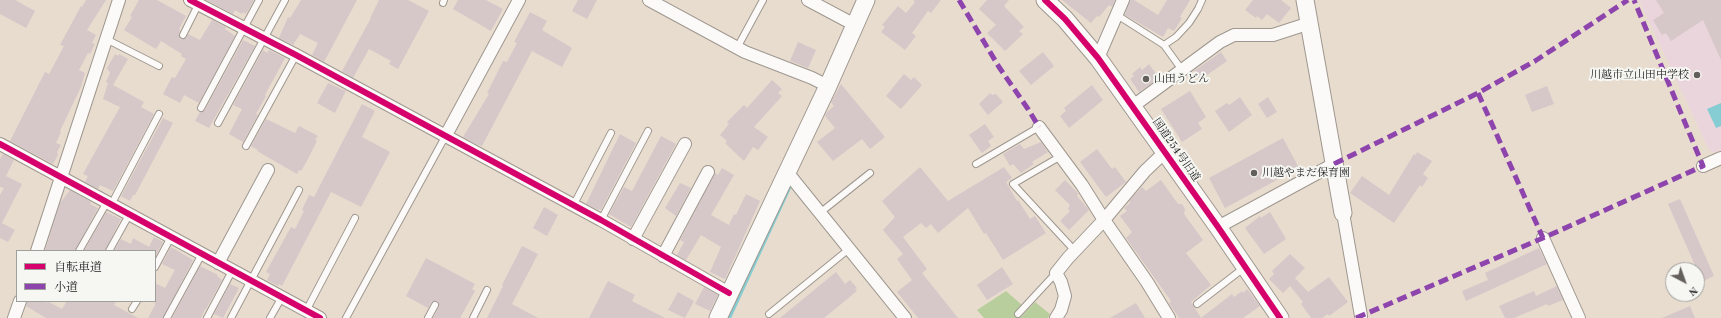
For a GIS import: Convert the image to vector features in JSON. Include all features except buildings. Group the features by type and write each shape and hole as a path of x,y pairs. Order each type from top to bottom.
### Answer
{"street":[{"path":"37,250 119,0"},
{"path":"445,137 519,0"},
{"path":"649,0 737,48 828,86"},
{"path":"808,0 855,25"},
{"path":"718,318 828,86 866,0"},
{"name":"国道254号旧道","path":"1045,0 1070,25 1098,58 1218,226 1280,318"},
{"path":"1098,58 1123,0"},
{"path":"1305,0 1361,316"},
{"path":"196,2 601,220 729,293"},
{"path":"1132,106 1220,42 1234,35 1273,35 1310,23"},
{"path":"1039,127 1061,156 1147,282 1169,318"},
{"path":"0,144 320,318"},
{"path":"633,239 685,144"},
{"path":"1056,318 1061,310 1065,296 1061,282 1056,274 1104,220 1144,171 1165,152"},
{"path":"1703,166 1721,158"},
{"path":"1218,226 1334,164"},
{"path":"218,262 268,170"},
{"path":"663,256 708,172"},
{"path":"787,172 821,212 904,318"},
{"path":"1543,238 1579,318"},
{"path":"17,317 20,302"}],"lane":[{"path":"201,108 259,0"},
{"path":"218,123 285,0"},
{"path":"737,48 763,0"},
{"path":"1164,45 1176,37 1189,22 1202,0"},
{"path":"182,35 196,2"},
{"path":"1117,15 1164,45 1182,70"},
{"path":"106,40 159,66"},
{"path":"246,146 296,55"},
{"path":"80,250 109,203 159,114"},
{"path":"976,164 1039,127"},
{"path":"601,220 648,131"},
{"path":"573,206 611,133"},
{"path":"346,318 445,137"},
{"path":"1061,156 1013,184 1075,251"},
{"path":"821,212 870,173"},
{"path":"231,318 299,190"},
{"path":"110,250 129,214"},
{"path":"306,311 355,218"},
{"path":"156,265 171,237"},
{"path":"769,314 849,249"},
{"path":"167,318 202,254"},
{"path":"1197,304 1245,267"},
{"path":"207,318 232,271"},
{"path":"1018,314 1056,274"},
{"path":"473,318 487,290"},
{"path":"270,318 282,297"},
{"path":"132,309 136,302"},
{"path":"428,318 435,305"}],"shaded area":[{"name":"川越市立山田中学校","path":"1639,0 1721,0 1721,150 1714,153 1709,150"}],"green space":[{"path":"1006,291 1022,305 1015,312 1021,317 1035,302 1050,314 1048,318 984,318 977,310"}],"water":[{"path":"1721,103 1721,126 1716,128 1707,109"}],"waterway":[{"path":"729,318 789,188"}],"marked path":[{"path":"959,0 999,67 1039,127"},
{"path":"1334,164 1478,93 1535,61 1628,0"},
{"path":"1356,318 1543,238 1703,166 1634,0"},
{"path":"1478,93 1543,238"}],"cycle path":[{"path":"190,0 296,55 601,220 729,293"},
{"path":"1045,0 1065,19 1098,58 1218,227 1280,318"},
{"path":"0,144 320,318"}],"place":[{"name":"川越市立山田中学校","path":"1697,75"},
{"name":"山田うどん","path":"1146,79"},
{"name":"川越やまだ保育園","path":"1254,173"}]}
